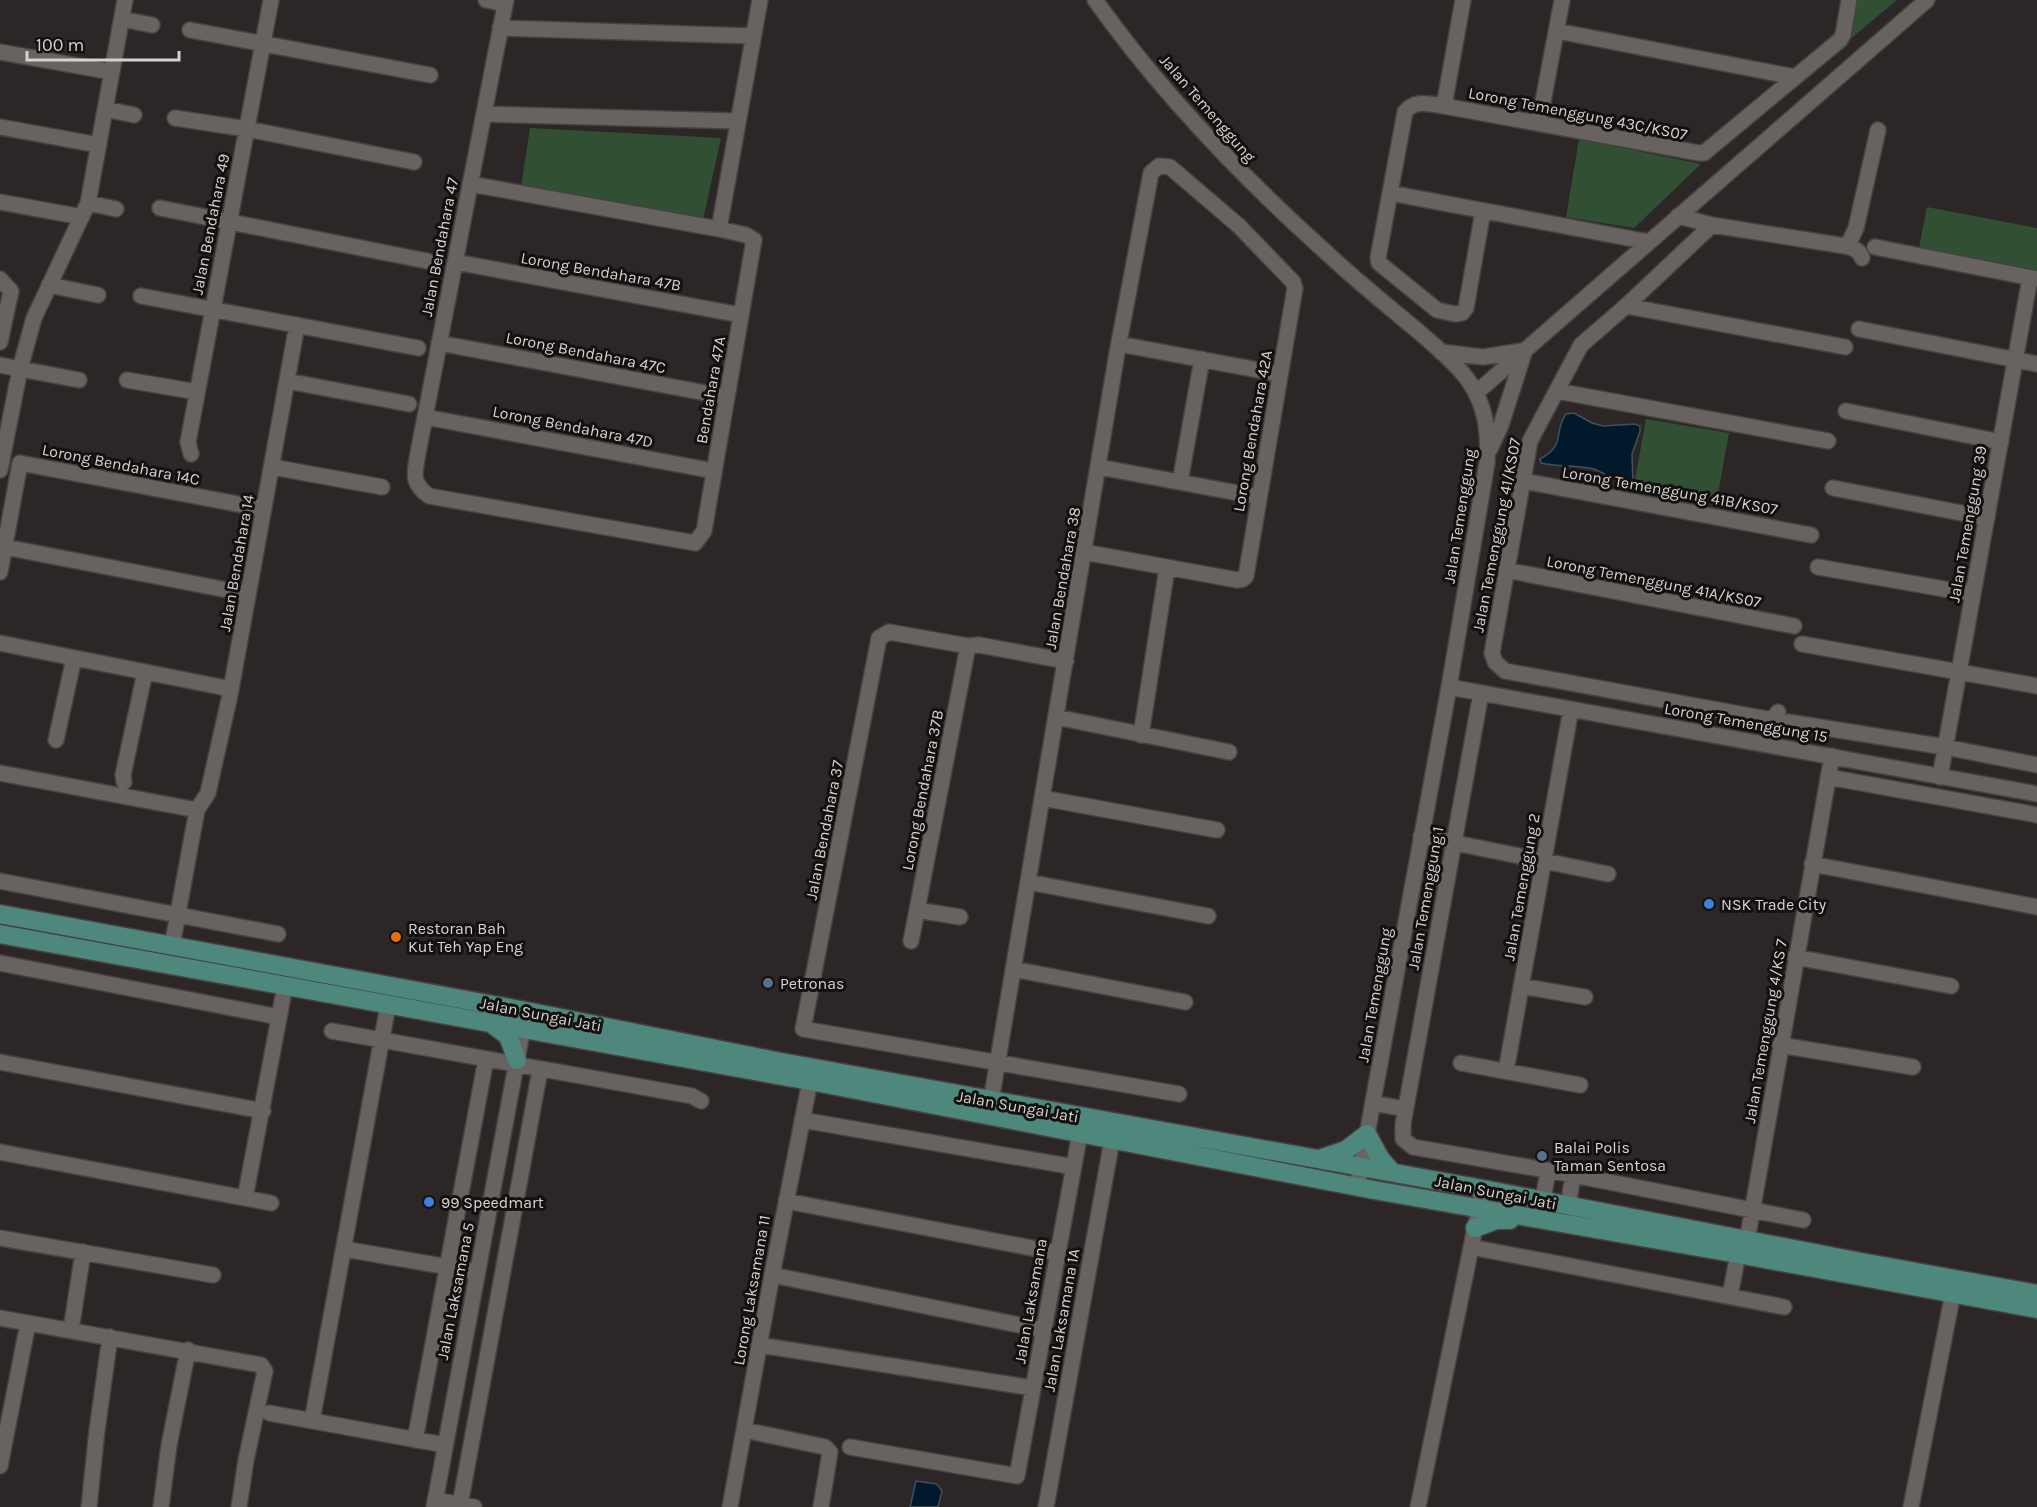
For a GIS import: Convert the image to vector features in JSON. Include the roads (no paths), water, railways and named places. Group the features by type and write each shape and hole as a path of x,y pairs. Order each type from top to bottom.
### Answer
{"main road":[{"name":"Jalan Sungai Jati","path":"0,914 172,946 524,1020 1543,1200 1743,1247 2037,1309"},
{"name":"Jalan Sungai Jati","path":"0,934 491,1023 524,1020 549,1034 810,1081 1479,1209 1743,1247 2037,1294"},
{"path":"491,1023 508,1036 517,1063"},
{"path":"517,1063 529,1042 549,1034"},
{"path":"1318,1159 1346,1150 1367,1134 1380,1158 1392,1172"},
{"path":"1440,1202 1462,1221 1473,1238 1496,1220 1539,1219"}],"street":[{"path":"0,470 20,369 34,318 85,210 125,0"},
{"name":"Jalan Bendahara 49","path":"191,454 188,442 271,0"},
{"path":"486,0 505,2"},
{"path":"470,184 719,229 760,0"},
{"name":"Jalan Temenggung","path":"1095,0 1154,74 1244,177 1330,257 1457,366 1476,393 1486,423 1488,453 1449,687 1357,1187"},
{"path":"1444,106 1463,0"},
{"path":"1539,123 1562,0"},
{"name":"Lorong Temenggung 43C/KS07","path":"1482,211 1466,308 1462,313 1455,314 1437,310 1379,263 1378,258 1405,112 1410,105 1420,103 1444,106 1704,153 1840,40 1843,35 1849,0"},
{"path":"1476,393 1927,0"},
{"name":"Jalan Bendahara 47","path":"505,2 425,417 415,478 418,488 429,496 694,543"},
{"path":"122,19 152,25"},
{"path":"500,28 753,36"},
{"path":"190,30 430,75"},
{"path":"1557,31 1795,77"},
{"path":"0,52 112,72"},
{"path":"105,109 134,115"},
{"path":"483,114 737,121"},
{"path":"176,118 247,129 414,162"},
{"path":"0,127 99,145"},
{"path":"1845,246 1856,228 1878,130"},
{"name":"Jalan Bendahara 38","path":"991,1101 1119,344 1151,173 1160,166 1170,167 1239,226"},
{"path":"1390,193 1649,242"},
{"path":"0,202 85,210 116,209"},
{"path":"160,208 427,261"},
{"path":"1678,216 1712,225 1845,246 1855,249 1862,258"},
{"name":"Jalan Temenggung 41/KS07","path":"1712,225 1581,345 1530,441 1492,653 1495,662 1505,671 1767,719 1783,717 2037,765"},
{"name":"Lorong Bendahara 42A","path":"1167,568 1236,580 1246,576 1295,288 1293,282 1239,226"},
{"name":"Bendahara 47A","path":"694,543 704,531 754,240 746,235 719,229"},
{"path":"1875,247 2034,279"},
{"name":"Lorong Bendahara 47B","path":"455,262 741,315"},
{"path":"0,279 11,291 0,342"},
{"name":"Jalan Temenggung 39","path":"1940,777 2015,360 2034,279"},
{"path":"49,285 98,295"},
{"path":"141,296 417,348"},
{"path":"1626,306 1845,347"},
{"name":"Jalan Bendahara 14","path":"172,946 199,807 208,793 231,689 297,325"},
{"path":"1859,329 2037,364"},
{"name":"Lorong Bendahara 47C","path":"439,343 727,397"},
{"path":"1119,344 1280,374"},
{"path":"1441,352 1484,357 1525,350"},
{"path":"1488,453 1501,425 1525,350"},
{"path":"1180,482 1202,359"},
{"path":"0,365 79,380"},
{"path":"128,380 197,392"},
{"path":"287,381 410,404"},
{"path":"1557,391 1828,441"},
{"path":"1846,411 2001,442"},
{"name":"Lorong Bendahara 47D","path":"425,417 714,471"},
{"name":"Lorong Bendahara 14C","path":"2,547 20,463 264,509"},
{"path":"272,467 382,487"},
{"path":"1099,467 1259,497"},
{"name":"Lorong Temenggung 41B/KS07","path":"1524,481 1811,535"},
{"path":"1833,488 1987,518"},
{"path":"0,572 2,547 249,594"},
{"path":"1084,552 1167,568 1141,735"},
{"path":"1818,567 1973,594"},
{"name":"Lorong Temenggung 41A/KS07","path":"1506,570 1794,626"},
{"name":"Jalan Bendahara 37","path":"968,646 889,632 879,638 803,1029 997,1063"},
{"path":"0,644 231,689"},
{"path":"1802,644 2037,686"},
{"path":"968,646 979,645 1066,660"},
{"name":"Lorong Bendahara 37B","path":"911,941 968,646"},
{"path":"56,740 74,658"},
{"path":"124,782 123,775 145,672"},
{"name":"Lorong Temenggung 15","path":"1449,687 2037,794"},
{"name":"Jalan Temenggung 1","path":"1480,693 1454,843 1400,1108 1403,1139 1413,1147 1573,1175 1803,1220"},
{"name":"Jalan Temenggung 2","path":"1506,1071 1571,709"},
{"path":"1056,717 1229,752"},
{"name":"Jalan Temenggung 4/KS 7","path":"1730,1296 1753,1209 1795,957 1832,756"},
{"path":"0,773 199,807"},
{"path":"1828,777 2037,815"},
{"path":"1042,798 1217,830"},
{"path":"1421,836 1608,874"},
{"path":"1812,864 2037,907"},
{"path":"0,881 278,934"},
{"path":"1028,882 1208,916"},
{"path":"917,910 960,917"},
{"path":"1795,957 1951,986"},
{"path":"0,963 279,1017"},
{"path":"1013,969 1185,1002"},
{"path":"245,1198 285,986"},
{"path":"1521,986 1585,997"},
{"path":"312,1421 388,1005"},
{"name":"Jalan Laksamana 5","path":"435,1504 444,1445 524,1020"},
{"path":"332,1031 692,1096 701,1101"},
{"path":"1780,1045 1913,1067"},
{"path":"415,1440 486,1059"},
{"path":"0,1062 262,1111"},
{"path":"997,1063 1179,1094"},
{"path":"1461,1063 1580,1085"},
{"path":"435,1504 467,1506 540,1070"},
{"name":"Lorong Laksamana 11","path":"730,1507 810,1081"},
{"path":"1373,1103 1400,1108"},
{"path":"802,1120 1074,1167"},
{"name":"Jalan Laksamana","path":"850,1447 1017,1476 1080,1133"},
{"name":"Jalan Laksamana 1A","path":"1046,1507 1112,1140"},
{"path":"0,1152 271,1203"},
{"path":"1543,1200 1548,1171"},
{"path":"1568,1206 1573,1175"},
{"path":"1418,1507 1483,1189"},
{"path":"786,1202 1058,1253"},
{"path":"0,1238 213,1275"},
{"path":"1473,1238 1784,1307"},
{"path":"344,1249 477,1272"},
{"path":"71,1330 83,1252"},
{"path":"772,1275 1044,1330"},
{"path":"1911,1507 1953,1293"},
{"path":"0,1318 188,1350 261,1365 265,1371 246,1460 242,1507"},
{"path":"0,1467 28,1323"},
{"path":"89,1507 110,1337"},
{"path":"759,1345 1033,1388"},
{"path":"161,1507 169,1444 188,1350"},
{"path":"269,1413 444,1445"},
{"path":"744,1430 825,1447 830,1452 821,1507"}],"water":[{"path":"1574,413 1603,426 1635,424 1640,426 1632,454 1633,484 1618,482 1594,469 1541,463 1540,459 1548,454 1557,443 1562,420 1566,414"},
{"path":"916,1481 937,1484 942,1491 938,1507 910,1507"}],"place":[{"name":"NSK Trade City","path":"1709,904"},
{"name":"Restoran Bah Kut Teh Yap Eng","path":"396,937"},
{"name":"Petronas","path":"768,983"},
{"name":"Balai Polis Taman Sentosa","path":"1542,1156"},
{"name":"99 Speedmart","path":"429,1202"}]}
